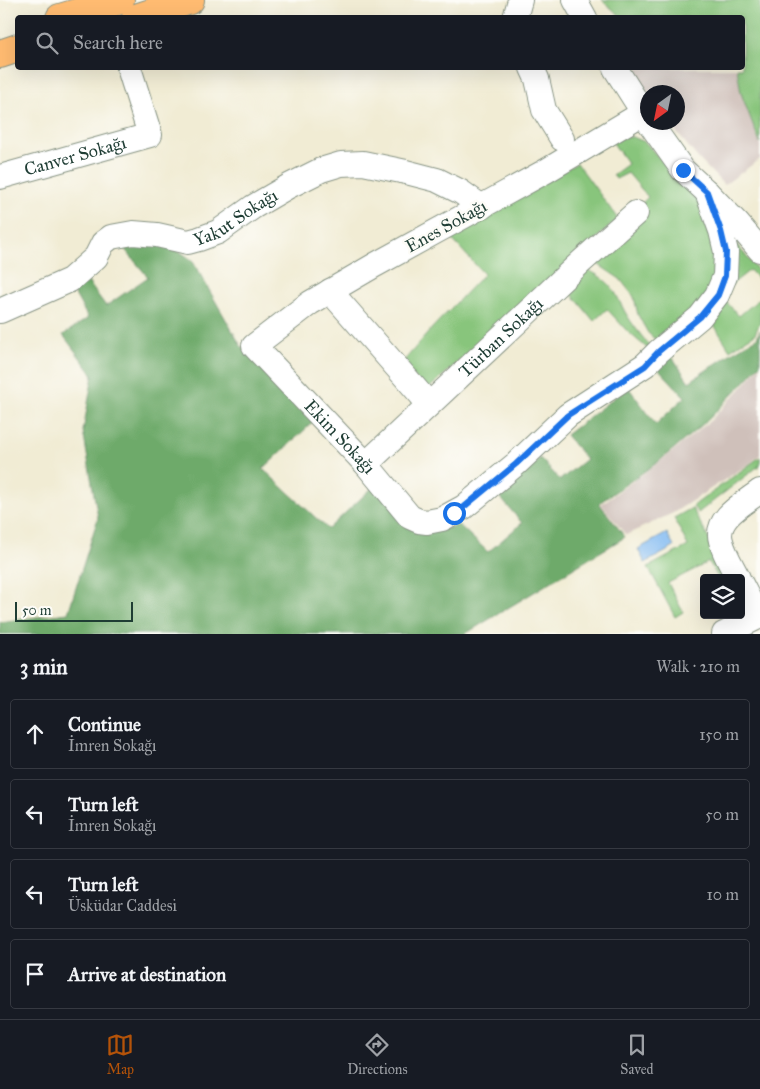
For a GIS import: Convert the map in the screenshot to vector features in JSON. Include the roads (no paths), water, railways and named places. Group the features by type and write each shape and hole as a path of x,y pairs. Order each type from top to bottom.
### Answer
{"main road":[{"path":"70,15 120,0"},
{"path":"145,15 190,0"},
{"path":"0,35 15,31"},
{"path":"0,54 15,49"}],"street":[{"path":"515,15 520,0"},
{"path":"575,0 583,15"},
{"name":"Canver Sokağı","path":"0,177 150,135 130,70"},
{"path":"533,70 538,79 544,110 562,139"},
{"path":"616,70 640,107"},
{"name":"Enes Sokağı","path":"254,346 310,303 330,291 546,171 640,122"},
{"path":"655,130 683,170 737,223 760,250"},
{"name":"Yakut Sokağı","path":"0,311 70,280 96,257 104,243 111,237 134,233 157,235 188,242 200,239 218,232 253,207 289,186 321,170 341,164 363,163 437,180 461,192 482,206"},
{"name":"Ekim Sokağı","path":"254,346 366,464 410,517 418,521 427,522 442,519 464,507 516,464 568,415 645,366 659,351 700,317 718,295 725,276 726,252 721,231 707,192"},
{"name":"Türban Sokağı","path":"366,464 587,256 636,213"},
{"path":"330,291 429,404"},
{"path":"736,574 720,540 723,522 729,514 760,491"},
{"path":"724,634 759,616 745,591"}],"water":[{"path":"667,533 674,547 645,563 638,549"}]}
